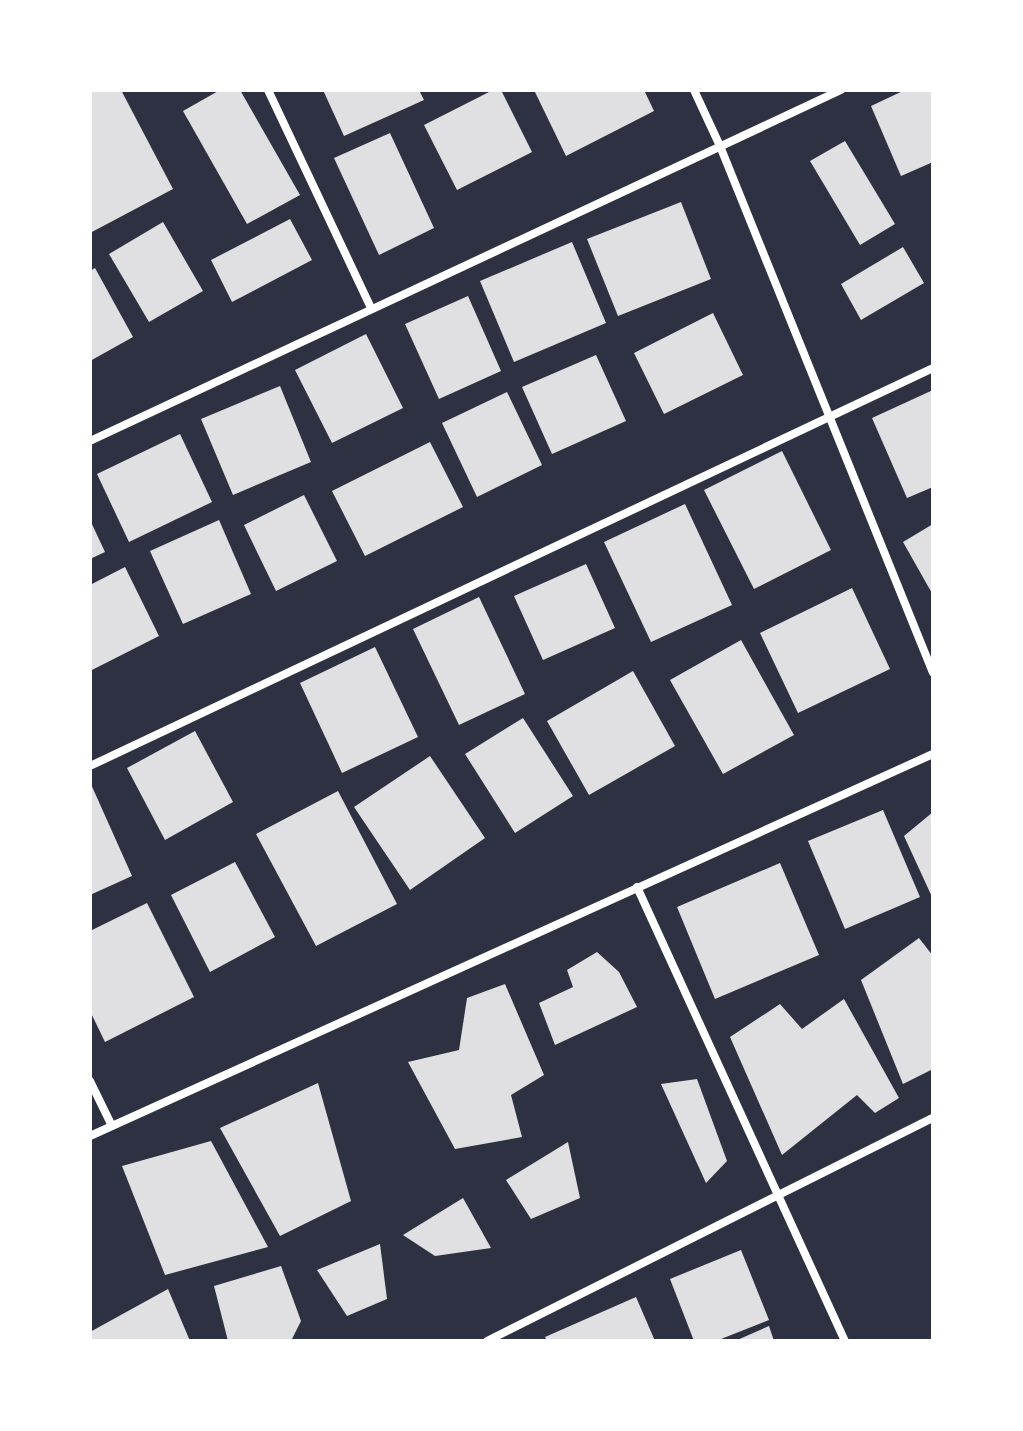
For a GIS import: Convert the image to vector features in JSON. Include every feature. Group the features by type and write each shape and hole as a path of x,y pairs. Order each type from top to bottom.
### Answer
{"street":[{"path":"268,90 371,308"},
{"path":"694,90 720,146 933,673"},
{"path":"90,441 841,90"},
{"path":"90,766 933,368"},
{"path":"90,1136 933,754"},
{"path":"637,887 845,1341"},
{"path":"90,1081 112,1126"},
{"path":"487,1341 933,1118"}],"building":[{"path":"90,90 121,90 173,189 90,233"},
{"path":"220,90 240,90 300,195 247,224 183,111"},
{"path":"323,90 419,90 424,100 344,136"},
{"path":"493,90 501,90 532,152 457,190 424,125"},
{"path":"534,90 644,90 654,111 566,156"},
{"path":"905,90 933,90 933,162 901,176 871,106"},
{"path":"390,133 434,228 379,255 334,158"},
{"path":"845,141 895,224 860,245 810,161"},
{"path":"681,202 711,279 618,316 587,239"},
{"path":"290,219 312,260 232,302 211,260"},
{"path":"163,222 203,291 149,322 109,254"},
{"path":"572,242 606,323 514,362 480,281"},
{"path":"903,247 924,283 861,320 841,284"},
{"path":"95,268 133,337 90,361 90,271"},
{"path":"468,296 501,371 439,399 405,324"},
{"path":"713,313 743,375 664,414 634,353"},
{"path":"366,334 403,408 332,443 295,370"},
{"path":"596,355 626,421 552,454 522,387"},
{"path":"280,386 311,462 233,495 201,419"},
{"path":"933,390 933,487 907,498 872,418"},
{"path":"507,392 542,465 477,497 442,423"},
{"path":"180,434 212,502 129,542 97,474"},
{"path":"430,442 463,507 365,556 332,491"},
{"path":"782,451 831,550 754,589 704,490"},
{"path":"304,495 337,561 276,591 244,525"},
{"path":"685,504 732,605 651,642 604,542"},
{"path":"90,520 105,552 90,559"},
{"path":"219,520 251,594 183,624 150,551"},
{"path":"933,524 933,595 903,542"},
{"path":"586,564 615,628 543,660 514,596"},
{"path":"125,567 159,636 90,671 90,585"},
{"path":"852,588 890,669 798,713 760,633"},
{"path":"479,597 525,694 459,725 413,629"},
{"path":"741,640 794,735 723,774 670,680"},
{"path":"375,647 418,737 342,773 300,683"},
{"path":"633,671 675,746 589,795 547,721"},
{"path":"523,718 573,796 515,833 465,754"},
{"path":"195,731 233,802 165,840 127,768"},
{"path":"430,756 485,838 410,890 354,807"},
{"path":"90,782 132,876 90,895"},
{"path":"338,791 397,904 316,946 256,834"},
{"path":"883,810 920,897 845,929 808,841"},
{"path":"933,812 933,899 904,836"},
{"path":"235,862 275,937 210,972 171,895"},
{"path":"780,863 819,955 715,999 677,907"},
{"path":"147,903 194,997 105,1042 90,1011 90,931"},
{"path":"919,938 933,956 933,1069 903,1084 861,980"},
{"path":"597,952 619,972 637,1007 555,1045 539,1003 573,987 567,970"},
{"path":"505,984 544,1075 511,1095 522,1137 455,1149 408,1062 459,1050 467,998"},
{"path":"844,999 899,1098 875,1113 857,1095 782,1155 730,1037 780,1004 802,1029"},
{"path":"697,1079 727,1161 706,1183 661,1084"},
{"path":"318,1083 351,1201 280,1236 220,1128"},
{"path":"211,1141 268,1247 165,1275 122,1166"},
{"path":"568,1142 580,1198 531,1219 506,1180"},
{"path":"463,1198 491,1248 435,1256 403,1235"},
{"path":"380,1244 387,1299 347,1316 317,1270"},
{"path":"741,1250 769,1320 716,1341 694,1341 670,1279"},
{"path":"281,1266 301,1321 291,1341 228,1341 214,1286"},
{"path":"168,1289 190,1341 90,1341 90,1332"},
{"path":"636,1297 655,1341 547,1341 545,1337"},
{"path":"769,1326 774,1341 735,1341"}]}
